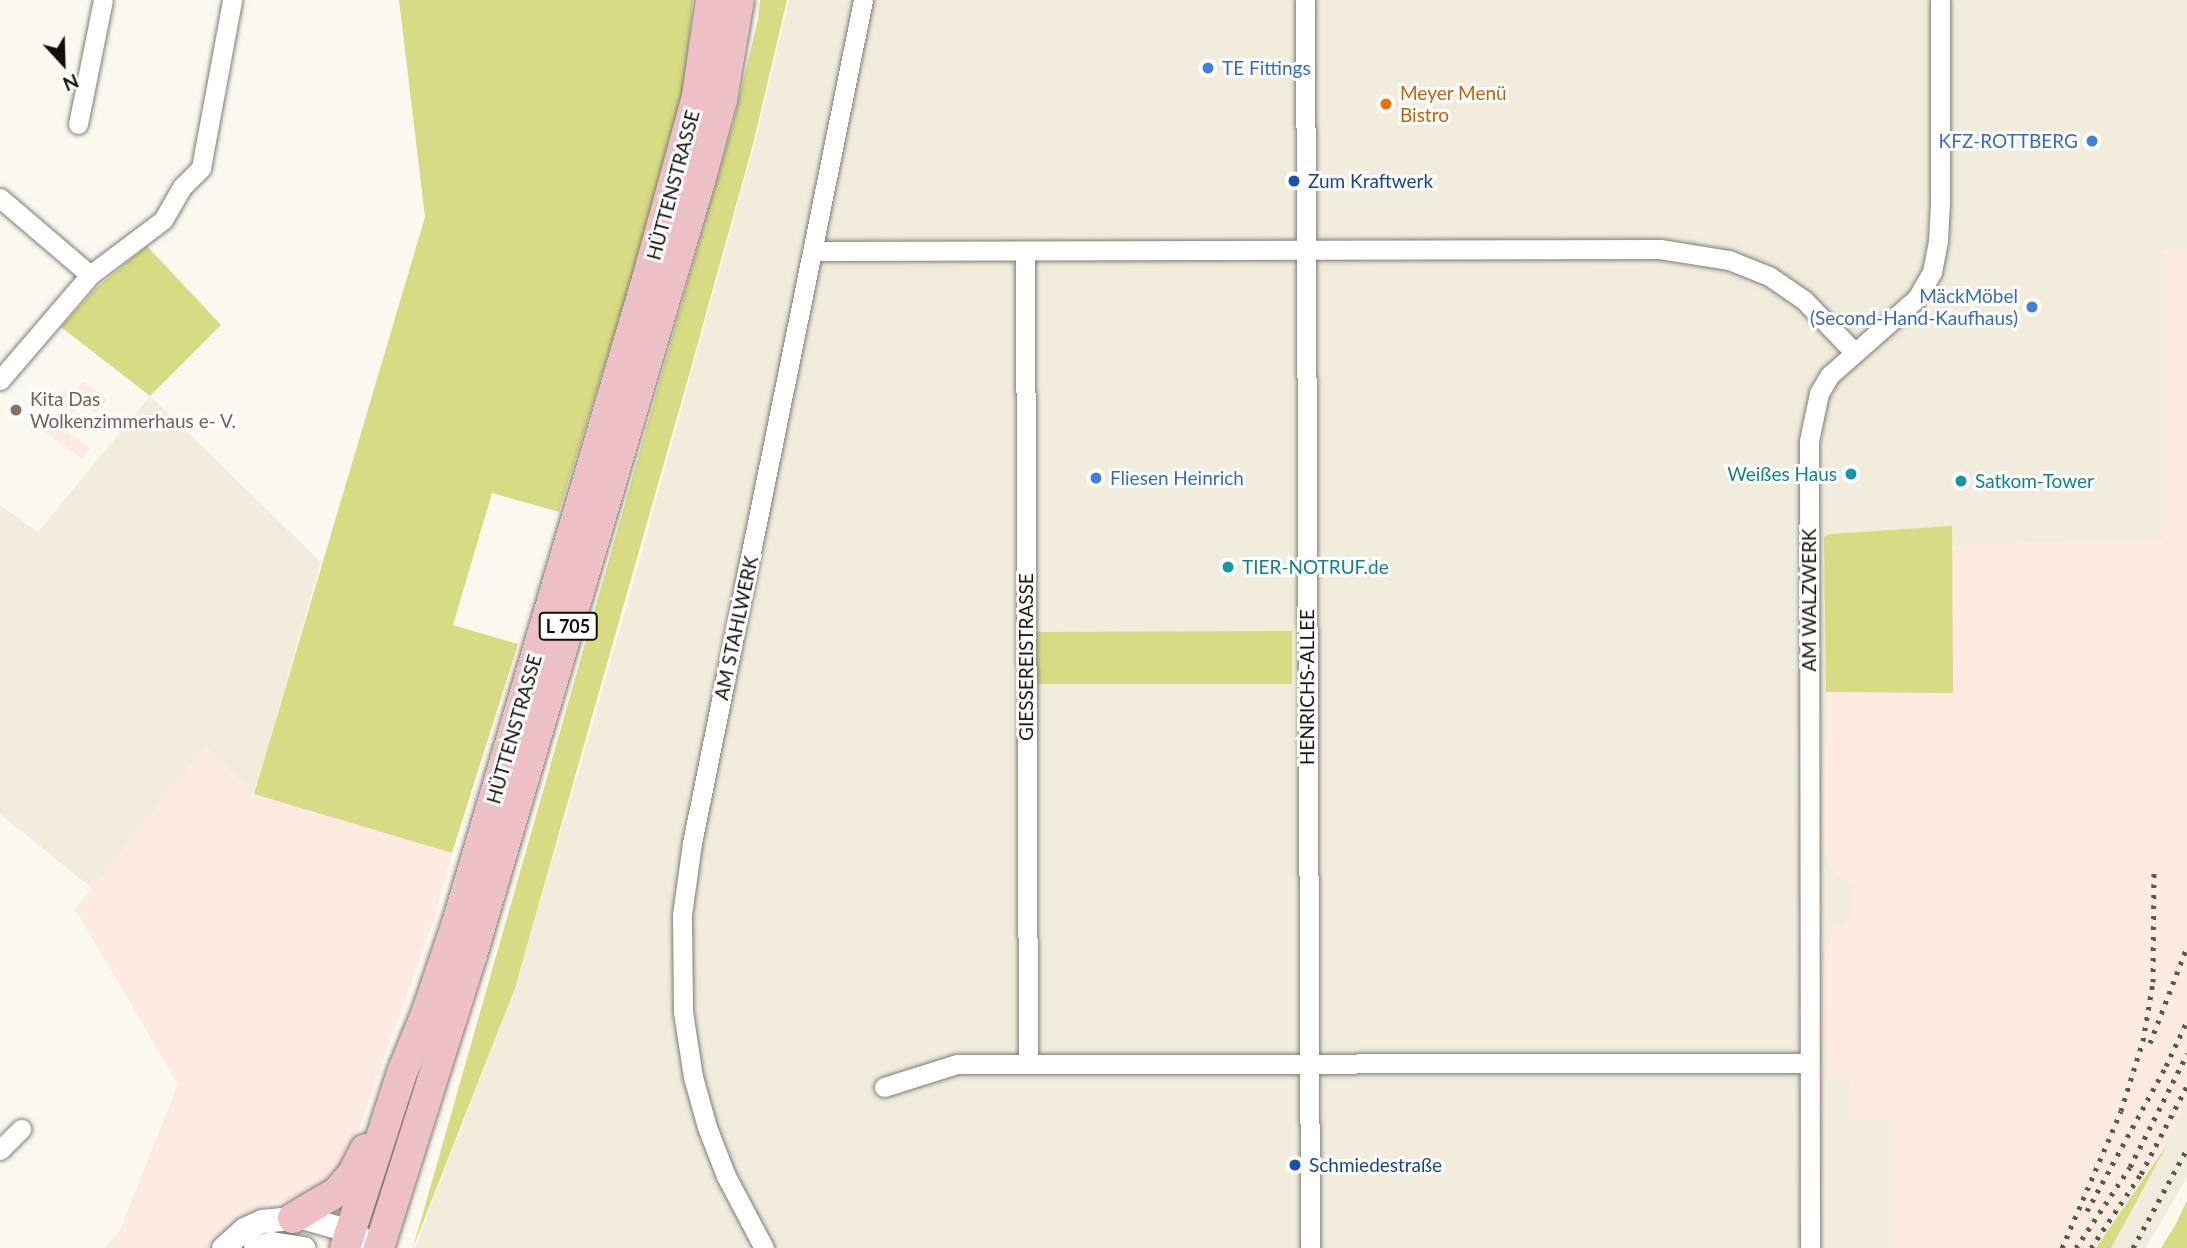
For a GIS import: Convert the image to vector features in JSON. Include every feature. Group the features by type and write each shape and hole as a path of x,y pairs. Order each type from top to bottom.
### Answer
{"main road":[{"name":"HÜTTENSTRASSE","path":"348,1239 403,1070 426,1014 457,923 676,181 697,96 711,0"},
{"name":"HÜTTENSTRASSE","path":"377,1248 468,966 702,174 722,100 739,0"},
{"name":"L 705","path":"293,1218 337,1192 352,1175 403,1070"}],"street":[{"path":"78,124 103,0"},
{"path":"0,380 90,275 163,220 182,187 201,167 232,0"},
{"name":"AM STAHLWERK","path":"764,1248 726,1176 707,1127 693,1077 683,1012 682,915 692,843 863,0"},
{"name":"HENRICHS-ALLEE","path":"1305,0 1310,1248"},
{"name":"AM WALZWERK","path":"1810,1248 1809,441 1819,393 1830,375 1917,298 1932,272 1938,241 1940,202 1940,0"},
{"path":"0,198 90,275"},
{"path":"814,251 1647,248 1728,260 1769,276 1804,300 1854,352"},
{"name":"GIESSEREISTRASSE","path":"1025,252 1028,1063"},
{"path":"884,1087 957,1064 1810,1063"},
{"path":"0,1150 21,1129"},
{"path":"223,1248 248,1227 268,1220 301,1217 348,1239 377,1248"},
{"path":"255,1248 271,1244 304,1248"}],"shaded area":[{"path":"789,0 2187,0 2187,1177 2146,1248 415,1248 515,988 627,605 755,142"},
{"path":"2162,250 2187,250 2187,1103 2111,1248 1890,1248 1890,1121 1848,1120 1851,1080 1826,1080 1825,947 1834,928 1852,919 1852,883 1835,875 1825,857 1826,692 1953,692 1951,547 2057,541 2162,540"},
{"path":"84,382 107,400 96,413 81,402 72,414 55,401 66,388 74,393"},
{"path":"150,396 321,562 254,794 205,746 93,889 0,814 0,505 38,532"},
{"path":"49,417 90,448 82,459 40,428"},
{"path":"205,746 255,794 452,853 435,916 346,1164 313,1194 270,1203 217,1237 212,1248 104,1248 120,1230 178,1084 75,909"}],"green space":[{"path":"399,0 693,0 680,122 559,512 492,493 453,625 518,644 452,853 254,794 425,217"},
{"path":"760,0 787,0 753,144 689,375 515,988 413,1248 733,124"},
{"path":"147,246 221,325 150,396 61,327 97,287"},
{"path":"1952,526 1953,693 1826,692 1824,537 1830,534"},
{"path":"1292,631 1292,684 1035,684 1036,632"},
{"path":"2167,1145 2111,1248 2096,1248"},
{"path":"2187,1200 2187,1248 2161,1248 2176,1224"}],"railway":[{"path":"2062,1248 2121,1111 2143,1041 2153,982 2154,873"},
{"path":"2150,1043 2187,947"},
{"path":"2087,1211 2166,1066 2187,1021"},
{"path":"2076,1248 2130,1167 2187,1054"},
{"path":"2091,1248 2141,1174 2187,1086"},
{"path":"2133,1248 2187,1149"}],"place":[{"name":"TE Fittings","path":"1208,68"},
{"name":"Meyer Menü Bistro","path":"1386,104"},
{"name":"KFZ-ROTTBERG","path":"2092,141"},
{"name":"Zum Kraftwerk","path":"1294,181"},
{"name":"MäckMöbel (Second-Hand-Kaufhaus)","path":"2032,307"},
{"name":"Kita Das Wolkenzimmerhaus e- V.","path":"16,410"},
{"name":"Weißes Haus","path":"1851,474"},
{"name":"Fliesen Heinrich","path":"1096,478"},
{"name":"Satkom-Tower","path":"1961,481"},
{"name":"TIER-NOTRUF.de","path":"1228,567"},
{"name":"Schmiedestraße","path":"1295,1165"}]}
